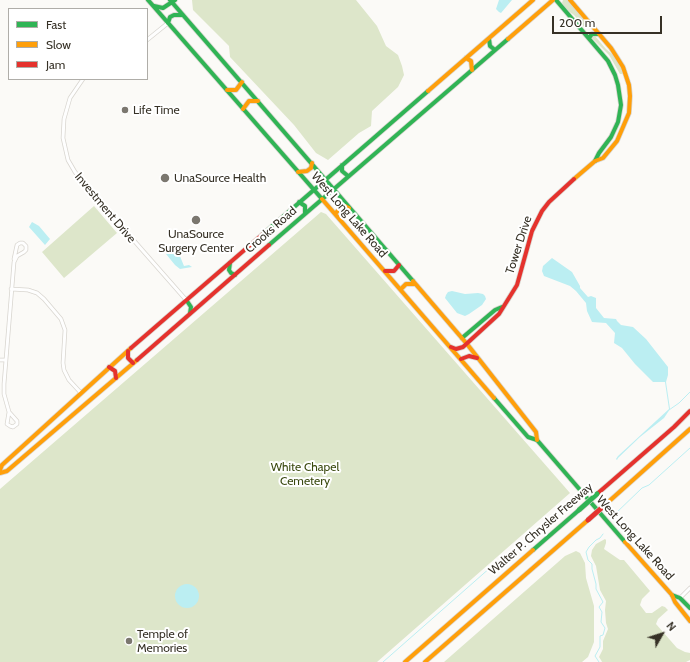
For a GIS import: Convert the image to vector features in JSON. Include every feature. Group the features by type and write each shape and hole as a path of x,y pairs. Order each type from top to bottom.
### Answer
{"main road":[{"name":"West Long Lake Road","path":"148,0 401,289 528,437 536,440 672,595 675,602 690,621"},
{"name":"Crooks Road","path":"0,470 2,465 128,351 533,0"},
{"name":"Crooks Road","path":"0,473 7,471 59,427 348,176 555,0"},
{"name":"Tower Drive","path":"555,0 604,56 613,70 618,85 620,100 616,128 595,161"},
{"name":"Tower Drive","path":"467,344 499,314 517,285 532,231 542,211 553,197 595,161 603,158 607,154 621,136 627,119 630,102 628,85 623,67 614,53 570,0"},
{"name":"West Long Lake Road","path":"172,1 467,344 536,432 536,440"},
{"path":"153,6 163,8 172,1"},
{"path":"168,23 170,17 174,15 184,15"},
{"path":"582,30 588,30 592,26"},
{"path":"588,38 592,34 598,34"},
{"path":"489,38 490,46 495,50"},
{"path":"466,58 472,63 472,70"},
{"path":"226,90 236,90 242,82"},
{"path":"243,109 249,102 258,101"},
{"path":"298,172 307,171 312,164"},
{"path":"342,164 342,171 348,176"},
{"path":"299,202 305,206 305,214"},
{"path":"335,214 341,207 345,206 350,208"},
{"path":"230,262 229,270 235,275"},
{"path":"385,271 394,271 399,265"},
{"path":"401,289 406,284 415,284"},
{"path":"186,301 191,307 190,314"},
{"name":"Tower Drive","path":"462,338 495,310 502,307"},
{"path":"451,347 459,348 467,344"},
{"path":"128,351 128,358 133,363"},
{"path":"461,359 472,356 479,359"},
{"path":"110,367 115,371 116,378"},
{"path":"498,402 503,402 508,397"},
{"name":"Walter P. Chrysler Freeway","path":"405,662 674,427 690,411"},
{"path":"55,417 55,424 59,427"},
{"name":"Walter P. Chrysler Freeway","path":"425,662 690,430"},
{"name":"West Long Lake Road","path":"672,595 680,598 690,608"}],"street":[{"path":"148,39 168,23"},
{"name":"Investment Drive","path":"82,80 70,98 64,119 63,138 68,160 83,182 186,301"},
{"path":"9,412 17,421 17,424 13,427 7,424 9,412 4,394 14,259 17,245 23,243 26,246 25,251 14,259"},
{"path":"12,289 26,290 37,293 61,319 65,330 64,370 69,380 81,393"},
{"path":"0,360 6,360"},
{"path":"680,598 690,588"}],"green space":[{"path":"192,0 356,0 377,26 386,46 398,55 404,75 398,87 372,111 371,126 359,133 328,160 316,153 294,125 230,57 229,46 193,10"},
{"path":"563,0 567,0 590,27 585,28 574,15 567,10 562,3"},
{"path":"595,36 613,55 622,69 623,74 620,74 609,55 592,38"},
{"path":"94,206 117,233 64,278 42,252"},
{"name":"White Chapel Cemetery","path":"321,212 326,214 570,493 377,662 0,662 0,489"},
{"path":"605,539 606,543 604,549 620,560 624,560 650,591 642,599 640,605 646,613 652,613 662,606 668,610 658,619 656,624 677,648 690,653 690,660 686,662 602,662 599,657 603,649 603,641 608,629 605,610 606,601 600,590 596,566 591,556 592,550 596,544"},
{"path":"576,551 580,553 585,563 586,578 594,606 594,642 588,657 582,662 444,662 565,556"}],"water":[{"path":"499,0 512,0 501,13 496,9"},
{"path":"32,222 39,226 50,239 45,245 29,227"},
{"path":"174,246 177,249 184,266 189,265 192,267 180,269 175,265 166,254 168,250"},
{"path":"552,258 572,272 580,288 588,297 591,296 596,298 596,308 604,318 616,319 621,325 633,327 646,339 668,367 666,382 670,409 664,418 640,437 617,460 616,459 618,456 669,409 665,382 653,382 622,348 614,343 615,333 606,323 592,322 587,311 586,303 576,291 570,286 544,276 542,271 543,266"},
{"path":"452,291 465,294 483,294 486,299 482,305 465,316 457,313 445,298 448,292"},
{"path":"187,584 195,588 199,596 195,604 187,608 179,604 175,596 179,588"}],"waterway":[{"path":"669,410 690,392"},
{"path":"614,515 642,488 649,485 690,448"},
{"path":"599,662 595,656 600,647 600,636 603,635 605,628 601,622 602,612 599,607 603,602 596,589 592,564 588,560 586,552 589,547 603,534"},
{"path":"383,662 491,567"}],"traffic: fast":[{"path":"148,0 322,199"},
{"path":"170,0 413,281"},
{"path":"154,6 163,8 175,0"},
{"path":"556,0 608,61 618,85 621,105 618,122 611,137 595,161"},
{"path":"168,23 170,17 174,15 183,15"},
{"path":"589,38 592,34 599,34"},
{"path":"489,39 490,46 495,50"},
{"path":"269,245 508,39"},
{"path":"263,234 428,91"},
{"path":"342,165 342,171 348,176"},
{"path":"299,202 305,206 305,213"},
{"path":"230,263 229,270 235,275"},
{"path":"187,301 191,307 190,313"},
{"path":"462,338 495,310 502,307"},
{"path":"494,398 528,437 537,440 625,542"},
{"path":"579,510 597,494"},
{"path":"533,550 579,510"},
{"path":"672,595 680,598 690,608"}],"traffic: slow":[{"path":"428,91 533,0"},
{"path":"508,39 553,0"},
{"path":"570,0 611,48 623,67 629,85 630,96 629,113 617,141 603,158 595,161 574,179"},
{"path":"466,58 471,61 472,70"},
{"path":"227,90 236,90 242,82"},
{"path":"243,109 249,101 258,101"},
{"path":"298,172 307,171 311,168 312,163"},
{"path":"322,199 494,398"},
{"path":"335,214 341,207 345,206 349,208"},
{"path":"413,281 467,344 536,432 537,440"},
{"path":"401,289 406,284 415,284"},
{"path":"0,470 2,465 131,348"},
{"path":"0,473 7,471 137,360"},
{"path":"606,504 690,429"},
{"path":"425,662 588,520"},
{"path":"625,542 672,595 675,602 690,621"},
{"path":"405,662 533,550"}],"traffic: jam":[{"path":"451,347 456,349 463,347 499,314 517,285 532,231 542,211 549,202 574,179"},
{"path":"131,348 263,234"},
{"path":"137,360 269,245"},
{"path":"385,271 394,271 399,265"},
{"path":"128,351 128,358 133,363"},
{"path":"461,359 469,356 477,358"},
{"path":"109,367 115,371 116,378"},
{"path":"597,494 674,427 690,411"},
{"path":"588,520 606,504"}],"place":[{"name":"Life Time","path":"125,110"},
{"name":"UnaSource Health","path":"165,178"},
{"name":"UnaSource Surgery Center","path":"196,220"},
{"name":"Temple of Memories","path":"129,641"}]}
